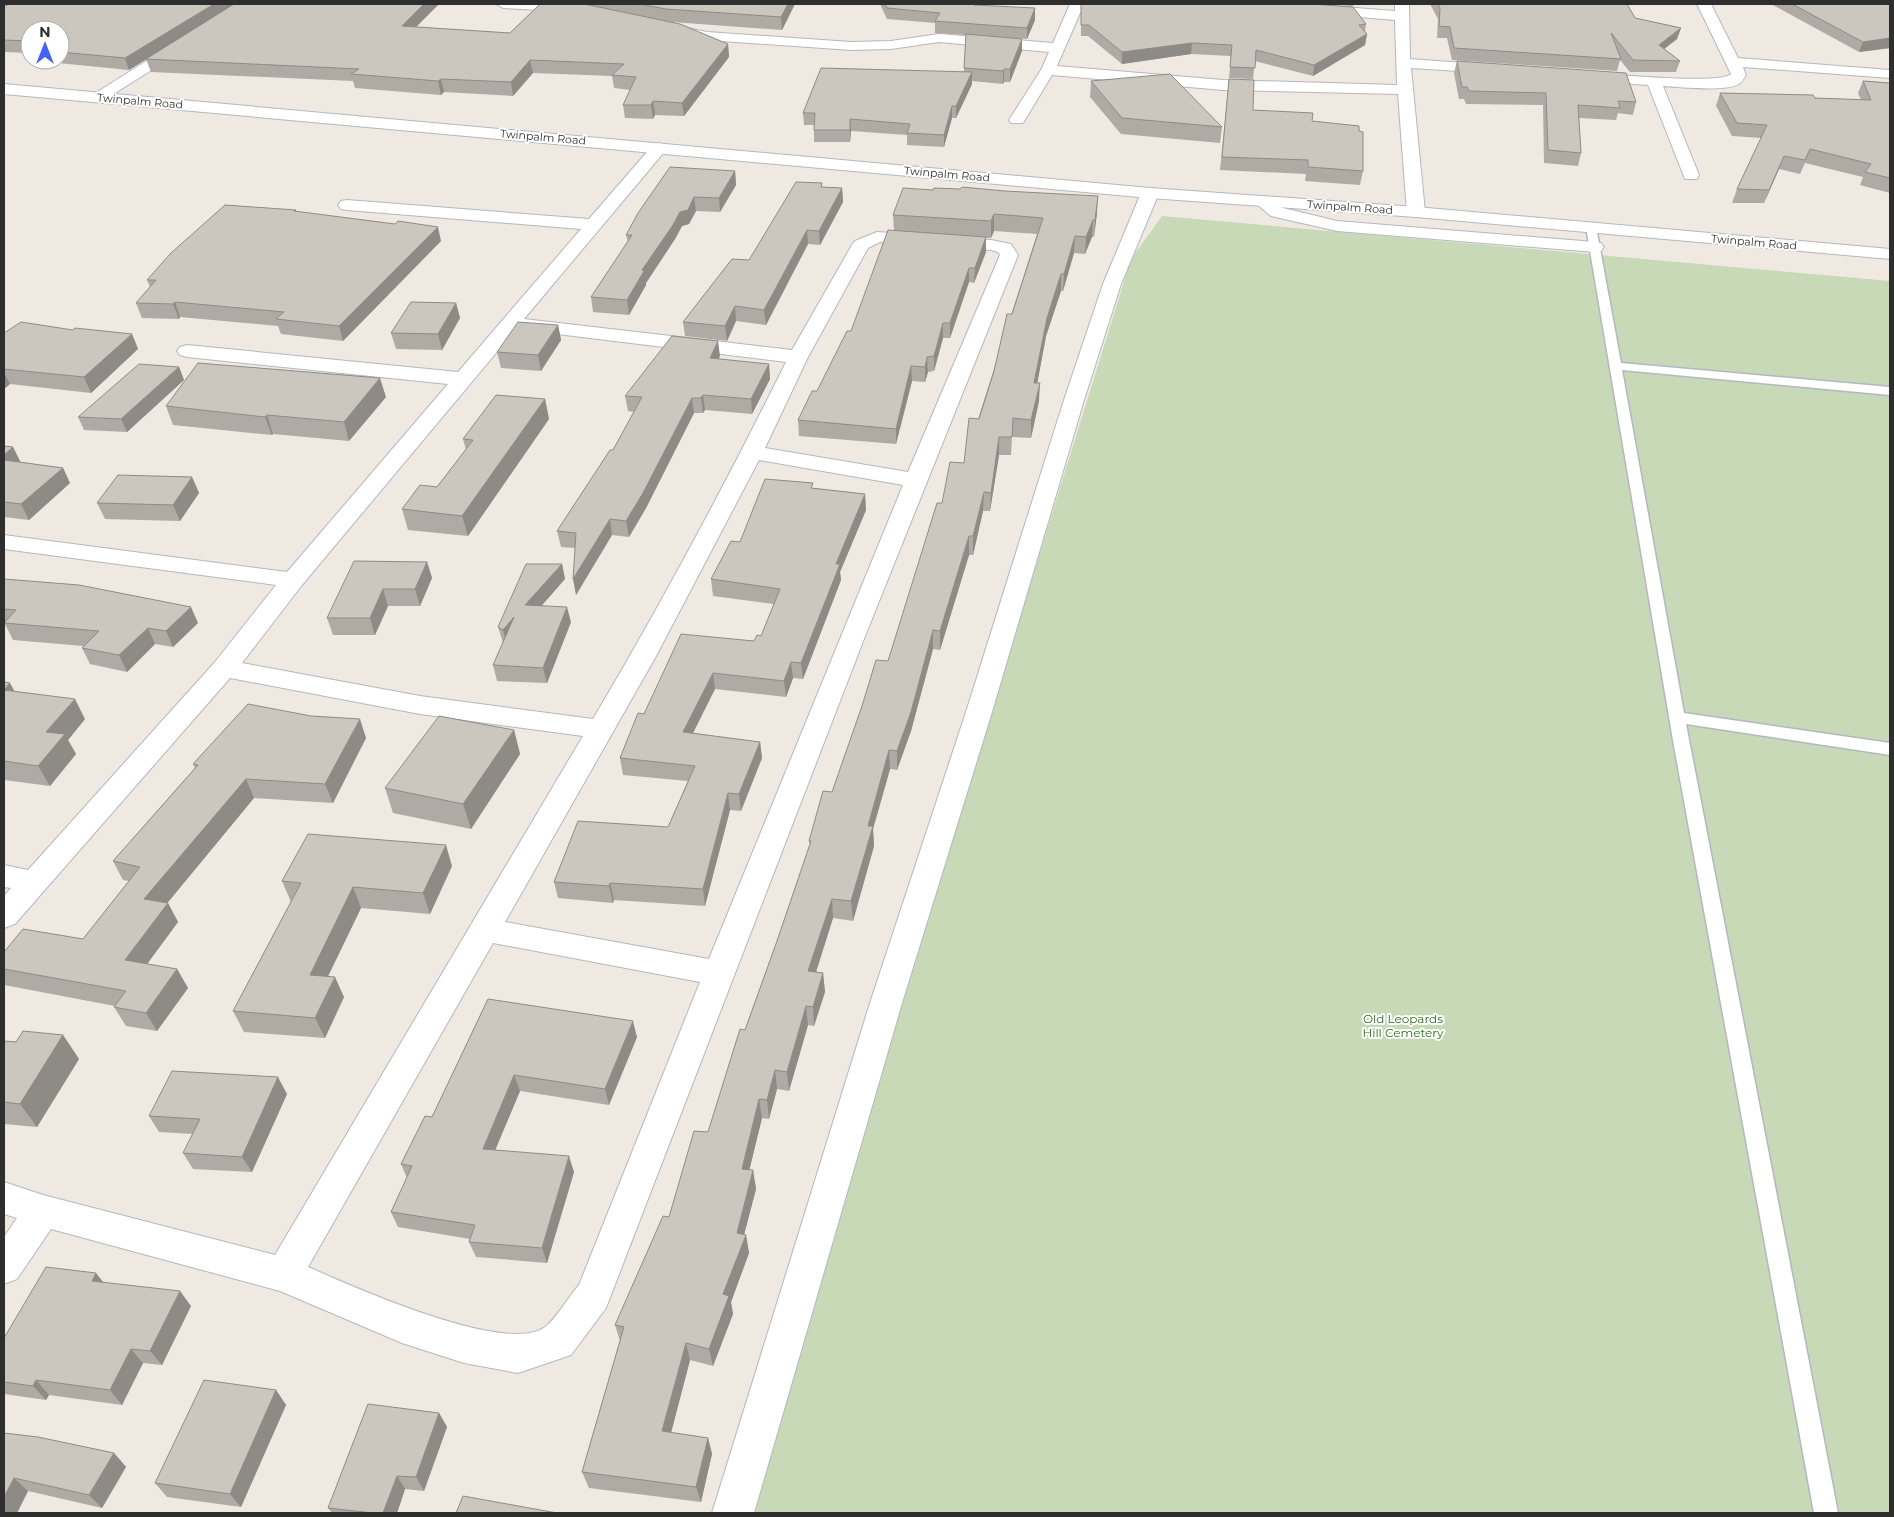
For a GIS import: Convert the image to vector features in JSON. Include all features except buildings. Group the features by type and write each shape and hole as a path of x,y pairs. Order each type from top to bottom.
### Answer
{"street":[{"path":"503,4 570,7 588,10"},
{"path":"1017,120 1048,70 1077,4"},
{"path":"1254,4 1403,10 1403,63 1416,212"},
{"path":"1577,76 1709,84 1733,81 1739,75 1704,4"},
{"path":"660,26 707,36 851,46 891,45 939,38 1057,48"},
{"path":"99,97 195,37"},
{"path":"1733,62 1890,74"},
{"path":"1403,63 1509,71"},
{"path":"1048,70 1223,85 1405,90"},
{"path":"1654,81 1691,175"},
{"name":"Twinpalm Road","path":"4,89 1150,193 1416,212 1890,254"},
{"path":"4,916 224,668 293,580 659,148"},
{"path":"733,1513 886,1003 979,712 1074,400 1112,284 1150,193"},
{"path":"1262,201 1277,212 1337,226 1595,247"},
{"path":"347,205 593,225"},
{"path":"4,1198 43,1211 284,1276 402,1325 464,1344 518,1354 557,1342 593,1296 718,973 915,480 1009,255 1005,248 896,236 878,237 861,245 798,357 752,452 679,590 284,1276"},
{"path":"511,324 798,357"},
{"path":"187,351 462,379"},
{"path":"752,452 915,480"},
{"path":"4,542 293,580"},
{"path":"224,668 420,704 600,729"},
{"path":"4,876 33,882"},
{"path":"484,930 718,973"},
{"path":"4,1268 43,1211"}],"lane":[{"path":"1591,227 1677,717 1826,1513"},
{"path":"1615,366 1890,391"},
{"path":"1677,717 1890,749"}],"green space":[{"name":"Old Leopards Hill Cemetery","path":"1162,216 1890,281 1890,1513 742,1513 1131,259"}]}
